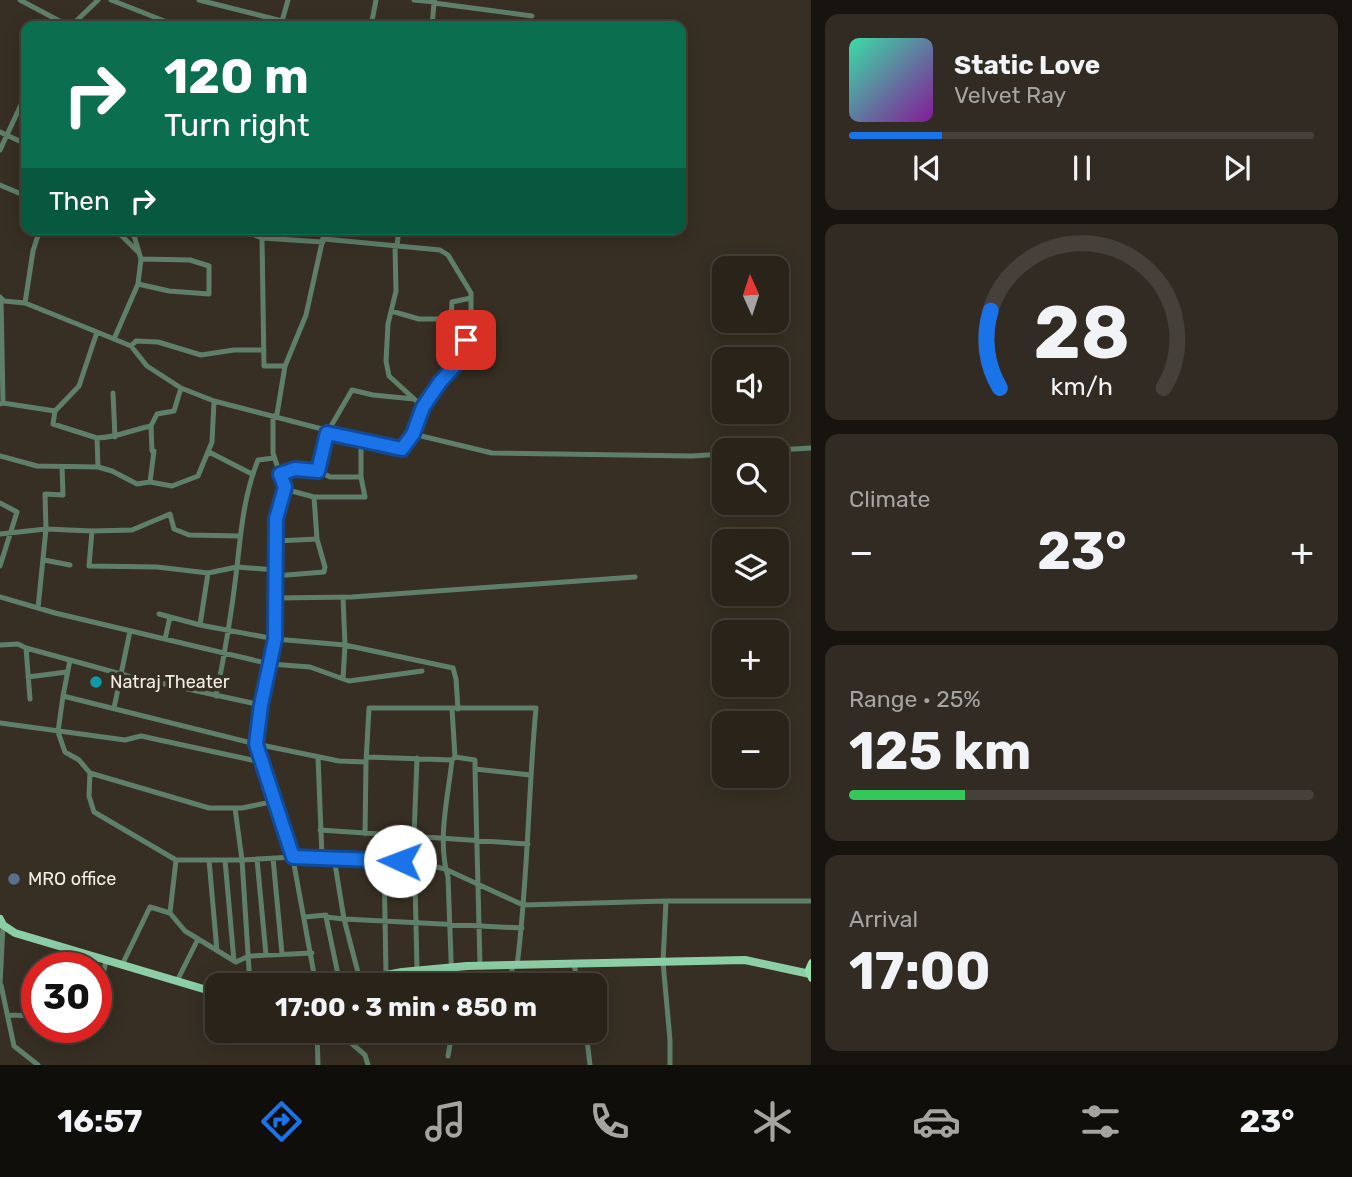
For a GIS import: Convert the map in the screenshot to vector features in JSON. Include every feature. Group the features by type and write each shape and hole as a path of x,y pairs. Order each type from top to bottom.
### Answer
{"highway":[{"path":"811,962 811,976"}],"main road":[{"path":"1,922 15,933 79,952"},
{"path":"398,973 480,965 746,960 811,976"},
{"path":"112,962 205,989"}],"street":[{"path":"20,0 60,21"},
{"path":"111,0 164,21"},
{"path":"199,0 271,21"},
{"path":"282,21 288,0"},
{"path":"372,21 376,0"},
{"path":"414,0 532,16"},
{"path":"75,21 93,1"},
{"path":"433,21 435,1"},
{"path":"0,150 3,134 21,103"},
{"path":"3,134 21,142"},
{"path":"0,185 21,194"},
{"path":"24,303 38,235"},
{"path":"121,235 141,257 190,260 209,266 209,294 169,291 138,284"},
{"path":"114,339 138,284 141,257 134,235"},
{"path":"0,298 4,301 24,303 131,346 147,366 181,388 214,401 322,429 327,433 402,449 413,434 423,407 440,382 462,358 471,322 471,293 448,256 440,250 262,238 255,235"},
{"path":"314,973 293,857 256,744 275,639 276,519 284,489 274,458 273,417 277,414 285,366 306,315 324,235"},
{"path":"398,235 396,291 388,324 386,361 389,376 423,407"},
{"path":"262,238 264,366 285,366"},
{"path":"0,298 1,403 55,411"},
{"path":"391,312 419,318 451,319 452,302 471,298"},
{"path":"471,322 477,319"},
{"path":"97,332 79,386 55,411 53,424 97,438 115,437 151,426"},
{"path":"131,346 136,341 158,342 201,355 234,350 264,350"},
{"path":"150,482 154,451 151,426 158,414 174,411 181,388"},
{"path":"318,471 327,433 352,390 373,395 414,398"},
{"path":"113,393 115,437"},
{"path":"0,456 37,466 98,467 137,484 150,482 172,486 198,476 212,442 214,401"},
{"path":"413,434 492,453 712,455"},
{"path":"97,438 98,467"},
{"path":"284,489 314,497 365,497 361,477 361,439"},
{"path":"789,449 811,448"},
{"path":"209,452 252,474"},
{"path":"216,696 225,653 242,511 258,460 274,458"},
{"path":"38,608 44,560 46,494 63,495 62,467"},
{"path":"280,474 295,469 318,471 330,477 361,477"},
{"path":"92,531 89,566 157,567 208,573 237,567 275,573 324,572 317,539 314,497"},
{"path":"0,503 17,512 0,566"},
{"path":"0,534 46,528 132,530 170,514 174,530 189,535 240,536"},
{"path":"276,541 317,539"},
{"path":"44,560 70,565"},
{"path":"200,625 208,573"},
{"path":"275,598 343,597 635,577"},
{"path":"0,597 270,664 310,667 349,681 422,671"},
{"path":"343,597 343,679"},
{"path":"159,614 228,631 275,639 345,645 453,668 456,679 453,759 444,838 451,973"},
{"path":"165,639 170,617"},
{"path":"114,708 130,631"},
{"path":"0,645 18,644 121,674 261,705"},
{"path":"26,648 30,699"},
{"path":"70,660 58,732 65,752 79,760 90,773 209,807 235,808 276,802"},
{"path":"28,677 67,673"},
{"path":"64,696 318,757 475,760 480,965"},
{"path":"365,834 369,708 536,708 522,928 514,973"},
{"path":"0,723 125,740 141,736 261,762"},
{"path":"318,757 321,858"},
{"path":"417,758 414,836 417,970"},
{"path":"475,769 530,775"},
{"path":"90,773 89,796 94,812 176,860 293,857 416,862 445,869 523,905 811,901"},
{"path":"235,808 242,860 250,973"},
{"path":"320,830 528,844"},
{"path":"273,858 282,954"},
{"path":"334,858 344,919 358,973"},
{"path":"257,859 266,955"},
{"path":"170,913 176,860"},
{"path":"209,860 217,951"},
{"path":"225,860 234,961"},
{"path":"384,860 386,973"},
{"path":"666,901 663,962 670,1065"},
{"path":"122,965 150,907 170,913 186,931 236,962 250,956 312,953"},
{"path":"304,917 326,915 344,919 522,928"},
{"path":"326,916 340,973"},
{"path":"1,922 1,985 15,1046 38,1065"},
{"path":"177,981 198,939"},
{"path":"574,964 576,973"},
{"path":"8,1015 21,1015"},
{"path":"317,1043 318,1065"},
{"path":"351,1043 365,1055 368,1065"},
{"path":"448,1056 450,1043"},
{"path":"587,1043 590,1065"}],"place":[{"name":"Natraj Theater","path":"96,682"},
{"name":"MRO office","path":"14,879"}],"route":[{"path":"400,861 293,857 261,762 256,744 275,639 276,519 285,487 280,474 295,469 318,471 327,433 402,449 413,434 423,407 440,382 462,358 466,340"}]}
